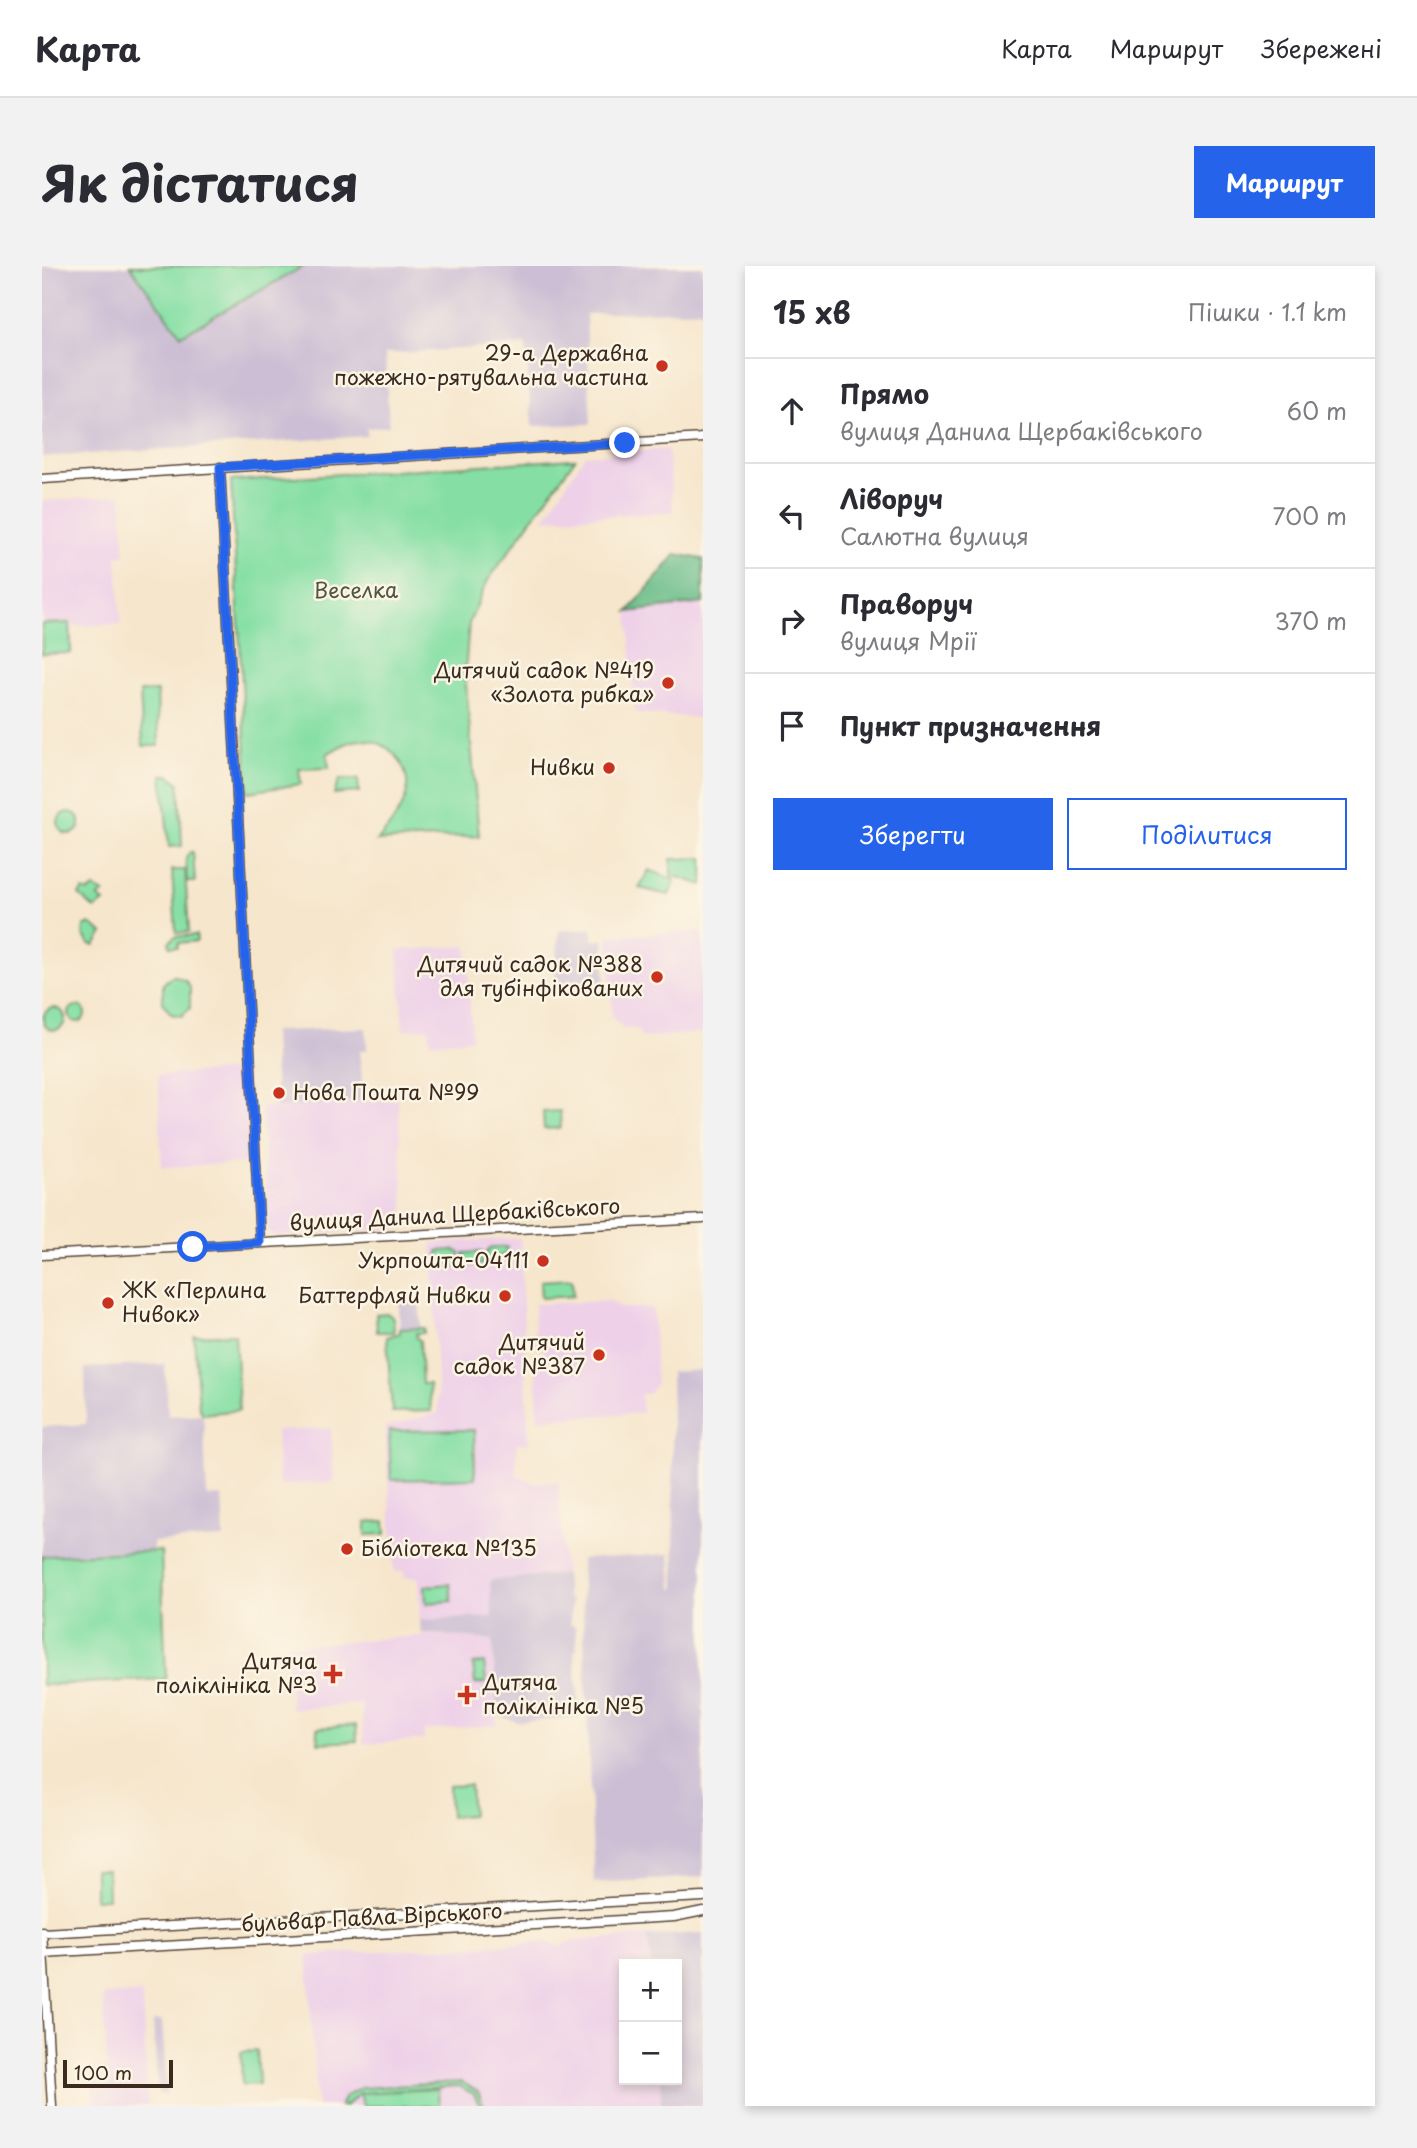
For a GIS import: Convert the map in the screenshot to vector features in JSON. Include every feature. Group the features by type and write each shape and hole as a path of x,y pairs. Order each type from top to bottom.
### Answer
{"street":[{"path":"42,478 703,438"},
{"path":"220,467 260,1243"},
{"name":"вулиця Данила Щербаківського","path":"42,1255 703,1219"},
{"name":"бульвар Павла Вірського","path":"42,1932 703,1897"},
{"name":"бульвар Павла Вірського","path":"43,1953 674,1917 703,1911"},
{"path":"42,1932 52,2106"}],"shaded area":[{"path":"42,266 703,266 703,310 586,314 591,424 532,426 526,345 385,354 389,426 367,428 367,436 42,457"},
{"path":"668,449 673,512 544,519 585,455"},
{"path":"121,495 125,555 117,556 121,624 72,626 73,654 42,656 42,501"},
{"name":"Дитячий садок №419 «Золота рибка»","path":"703,603 703,718 635,713 628,612"},
{"path":"592,929 593,940 604,940 605,996 587,995 580,985 555,983 559,931"},
{"name":"Дитячий садок №388 для тубінфікованих","path":"703,931 703,1033 641,1038 638,1029 623,1029 612,1017 609,936"},
{"path":"467,946 472,1039 430,1043 429,1028 403,1030 398,950"},
{"path":"366,1028 367,1050 360,1051 363,1101 276,1107 273,1031"},
{"path":"246,1070 251,1163 162,1167 158,1075"},
{"path":"398,1099 405,1228 278,1236 269,1233 261,1107"},
{"path":"520,1238 529,1444 517,1443 516,1475 533,1483 558,1481 565,1574 491,1580 492,1617 420,1620 418,1577 404,1578 404,1571 394,1572 385,1427 438,1413 432,1243"},
{"path":"419,1299 421,1328 400,1329 399,1301"},
{"name":"Дитячий садок №387","path":"612,1301 621,1308 653,1308 656,1384 649,1394 641,1394 642,1413 538,1419 536,1368 544,1361 544,1350 535,1346 534,1304"},
{"path":"165,1364 168,1416 203,1414 207,1497 222,1496 224,1538 153,1542 153,1552 42,1556 42,1427 86,1424 85,1368"},
{"path":"703,1370 703,1877 594,1883 581,1559 670,1554 672,1589 675,1589 671,1372"},
{"path":"331,1428 334,1482 279,1485 276,1431"},
{"path":"565,1574 567,1597 571,1600 570,1624 575,1626 577,1649 574,1652 580,1717 518,1722 497,1715 493,1640 421,1633 420,1620 492,1617 490,1580"},
{"path":"433,1635 493,1640 497,1725 424,1731 424,1740 363,1744 362,1704 291,1709 287,1646"},
{"path":"703,1933 703,2106 661,2106 660,2085 682,2085 682,1959 650,1959 647,1936"},
{"path":"647,1936 650,1959 619,1959 619,2085 660,2085 661,2106 317,2106 307,1955 547,1942 561,1947 570,1941"},
{"path":"142,1993 148,2106 94,2106 92,2069 107,2067 103,1995"},
{"path":"153,2021 162,2021 167,2094 158,2094"}],"green space":[{"path":"130,266 304,266 181,335"},
{"name":"Веселка","path":"575,459 487,582 469,623 465,673 479,836 377,841 401,808 407,786 403,766 397,757 390,750 372,741 353,741 327,754 329,768 299,769 301,784 248,792 231,481"},
{"path":"676,554 703,559 703,603 628,612"},
{"path":"70,623 71,653 42,654 42,624"},
{"path":"140,692 157,692 159,746 143,746"},
{"path":"162,775 169,775 179,783 182,846 169,847"},
{"path":"358,779 359,792 334,794 339,780"},
{"path":"69,812 77,815 80,823 77,831 69,834 61,831 58,823 61,815"},
{"path":"193,852 195,882 187,882 186,857"},
{"path":"703,858 703,885 671,875 671,859"},
{"path":"172,870 185,870 189,932 176,933"},
{"path":"649,870 675,880 669,895 639,888"},
{"path":"94,888 104,893 98,897 104,902 95,909 79,895 83,890 88,892"},
{"path":"90,924 103,933 95,945 89,944 83,934 84,927"},
{"path":"196,935 197,941 178,943 178,947 170,947 169,942 175,937"},
{"path":"173,975 185,980 190,987 190,1008 182,1016 171,1014 163,1003 163,984"},
{"path":"77,1006 83,1008 83,1020 77,1022 71,1020 69,1014 71,1008"},
{"path":"54,1008 62,1011 65,1019 62,1027 54,1030 46,1027 43,1019 46,1011"},
{"path":"560,1111 561,1128 544,1129 543,1112"},
{"path":"507,1247 507,1253 487,1264 486,1252 491,1248"},
{"path":"454,1250 460,1253 460,1263 456,1267 439,1268 438,1251"},
{"path":"482,1252 482,1265 465,1265 464,1253"},
{"path":"572,1279 573,1296 541,1298 540,1281"},
{"path":"387,1313 393,1318 394,1332 377,1332 376,1314"},
{"path":"424,1328 424,1333 416,1333 417,1339 420,1340 422,1384 429,1384 431,1411 392,1412 387,1337 400,1333 400,1329"},
{"path":"235,1334 239,1410 203,1414 199,1408 194,1336"},
{"path":"474,1430 475,1478 391,1480 389,1431"},
{"path":"385,1521 386,1534 366,1535 366,1522"},
{"path":"161,1551 166,1679 42,1685 42,1556"},
{"path":"450,1584 452,1601 426,1603 425,1586"},
{"path":"484,1663 486,1683 475,1684 473,1664"},
{"path":"356,1725 357,1741 318,1743 317,1728"},
{"path":"470,1785 472,1815 450,1816 449,1786"},
{"path":"95,1870 107,1870 108,1899 95,1899"},
{"path":"257,2051 259,2084 242,2085 241,2052"},
{"path":"462,2082 478,2092 484,2106 480,2106 474,2094 459,2086 363,2093 438,2089 439,2106 362,2106 361,2093 345,2106 340,2106 345,2097 361,2088"}],"place":[{"name":"29-а Державна пожежно-рятувальна частина","path":"662,366"},
{"name":"Дитячий садок №419 «Золота рибка»","path":"668,683"},
{"name":"Нивки","path":"609,768"},
{"name":"Дитячий садок №388 для тубінфікованих","path":"657,977"},
{"name":"Нова Пошта №99","path":"279,1093"},
{"name":"Укрпошта-04111","path":"543,1261"},
{"name":"Баттерфляй Нивки","path":"505,1296"},
{"name":"ЖК «Перлина Нивок»","path":"108,1303"},
{"name":"Дитячий садок №387","path":"599,1355"},
{"name":"Бібліотека №135","path":"347,1549"},
{"name":"Дитяча поліклініка №3","path":"333,1674"},
{"name":"Дитяча поліклініка №5","path":"467,1695"}],"route":[{"path":"193,1247 260,1243 220,467 625,443"}]}
